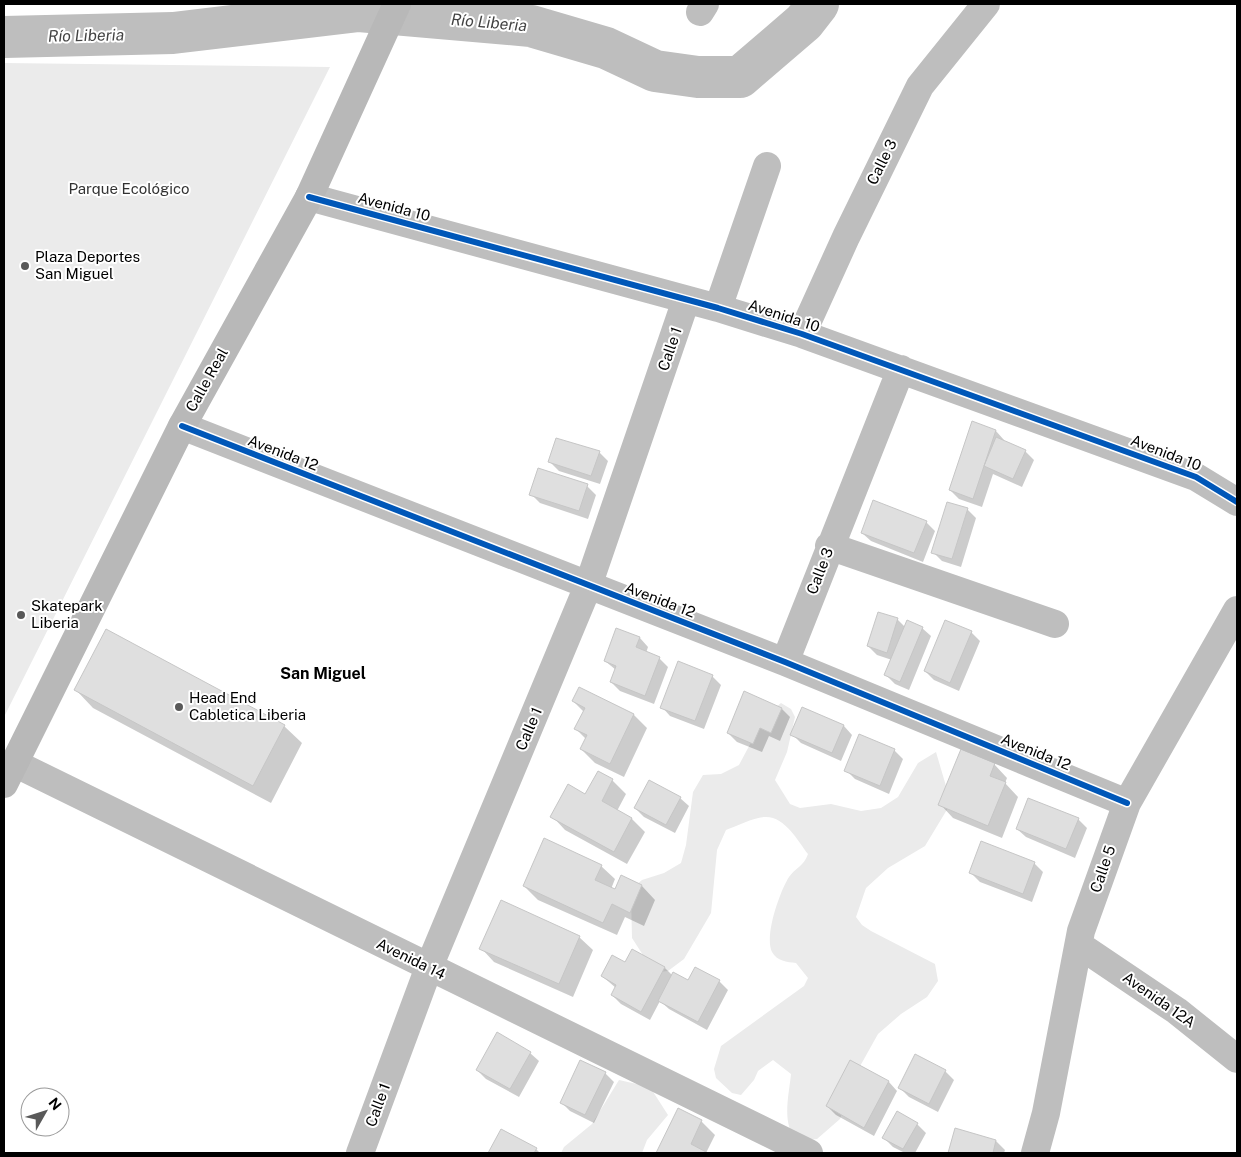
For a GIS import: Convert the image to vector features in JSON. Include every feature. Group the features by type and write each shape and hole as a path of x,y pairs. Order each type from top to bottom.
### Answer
{"street":[{"name":"Calle Real","path":"9,773 182,426 309,197 397,4"},
{"name":"Calle 3","path":"802,334 846,237 920,86 986,4"},
{"path":"718,308 767,166"},
{"name":"Avenida 10","path":"309,197 718,308 802,334 1196,477 1237,502"},
{"name":"Calle 1","path":"360,1153 429,967 588,586 686,300"},
{"name":"Calle 3","path":"785,662 829,546 901,369"},
{"name":"Avenida 12","path":"182,426 785,662 1126,803"},
{"path":"829,546 1055,624"},
{"name":"Calle 5","path":"1035,1153 1046,1113 1081,931 1126,803 1237,610"},
{"name":"Avenida 14","path":"9,773 429,967 809,1153"},
{"name":"Avenida 12A","path":"1079,945 1177,1011 1237,1059"}],"green space":[{"name":"Parque Ecológico","path":"4,63 330,67 4,717"},
{"path":"781,703 791,709 795,717 787,752 775,780 790,804 800,808 831,804 861,811 881,808 898,797 918,763 936,752 951,803 925,846 888,868 866,888 856,917 862,925 871,931 935,964 938,981 927,997 901,1014 878,1034 859,1068 840,1119 817,1139 797,1141 789,1126 787,1109 791,1074 773,1060 758,1071 754,1080 741,1095 732,1093 716,1078 714,1069 721,1046 804,986 808,978 796,963 779,959 772,952 770,945 771,925 781,892 791,874 808,854 795,836 784,824 771,817 755,819 726,830 717,850 711,913 684,959 668,971 658,972 650,966 632,938 631,895 635,886 642,880 664,873 681,863 686,845 693,792 703,775 721,774 739,765 765,716"},
{"path":"619,1080 650,1087 668,1115 647,1140 642,1153 561,1153 564,1147 592,1124"}],"building":[{"path":"972,421 996,430 973,499 949,490"},
{"path":"996,437 1026,450 1013,479 984,466"},
{"path":"556,438 600,451 591,476 548,462"},
{"path":"538,468 588,484 579,511 529,495"},
{"path":"873,500 927,521 914,553 861,533"},
{"path":"947,502 968,508 952,559 931,553"},
{"path":"878,612 898,618 887,653 867,646"},
{"path":"907,620 923,627 900,682 884,675"},
{"path":"945,620 972,631 950,683 924,671"},
{"path":"616,628 640,637 636,647 660,657 645,696 610,682 616,666 604,661"},
{"name":"Head End Cabletica Liberia","path":"106,629 285,725 253,786 74,690"},
{"path":"678,661 713,675 695,721 660,708"},
{"path":"579,687 634,714 610,764 580,749 587,735 574,729 585,708 572,701"},
{"path":"744,691 782,708 771,733 760,728 753,744 727,733"},
{"path":"802,707 844,725 832,753 790,735"},
{"path":"859,734 895,749 880,786 844,771"},
{"path":"961,749 995,763 990,776 1006,782 988,826 938,805"},
{"path":"598,771 613,779 602,801 632,818 614,852 550,817 568,784 585,794"},
{"path":"649,780 681,797 666,825 634,808"},
{"path":"1028,798 1079,818 1066,849 1016,829"},
{"path":"544,838 602,865 595,880 615,889 621,875 642,885 630,913 612,904 603,923 523,886"},
{"path":"981,841 1035,862 1023,894 969,873"},
{"path":"501,900 580,936 559,984 479,949"},
{"path":"632,949 665,967 641,1012 611,995 616,985 601,976 612,955 625,962"},
{"path":"695,967 720,980 698,1022 658,1001 673,972 688,980"},
{"path":"497,1032 531,1052 510,1089 476,1070"},
{"path":"915,1054 946,1070 929,1104 898,1088"},
{"path":"580,1060 606,1072 585,1115 560,1103"},
{"path":"850,1060 889,1081 864,1128 826,1106"},
{"path":"678,1108 702,1120 691,1144 708,1153 656,1153"},
{"path":"897,1111 918,1123 903,1149 882,1138"},
{"path":"955,1128 996,1140 993,1153 948,1153"},
{"path":"501,1129 537,1148 534,1153 488,1153"}],"waterway":[{"name":"Río Liberia","path":"4,37 173,33 359,11 531,26 606,48 655,71 698,77 740,77 804,22 818,4"}],"cycle path":[{"path":"309,197 718,308 802,334 1196,477 1237,502"},
{"path":"182,426 785,662 1127,803"}],"place":[{"name":"Plaza Deportes San Miguel","path":"25,266"},
{"name":"Skatepark Liberia","path":"21,615"},
{"name":"Head End Cabletica Liberia","path":"179,707"}],"district":[{"name":"San Miguel","path":"323,673"}]}
